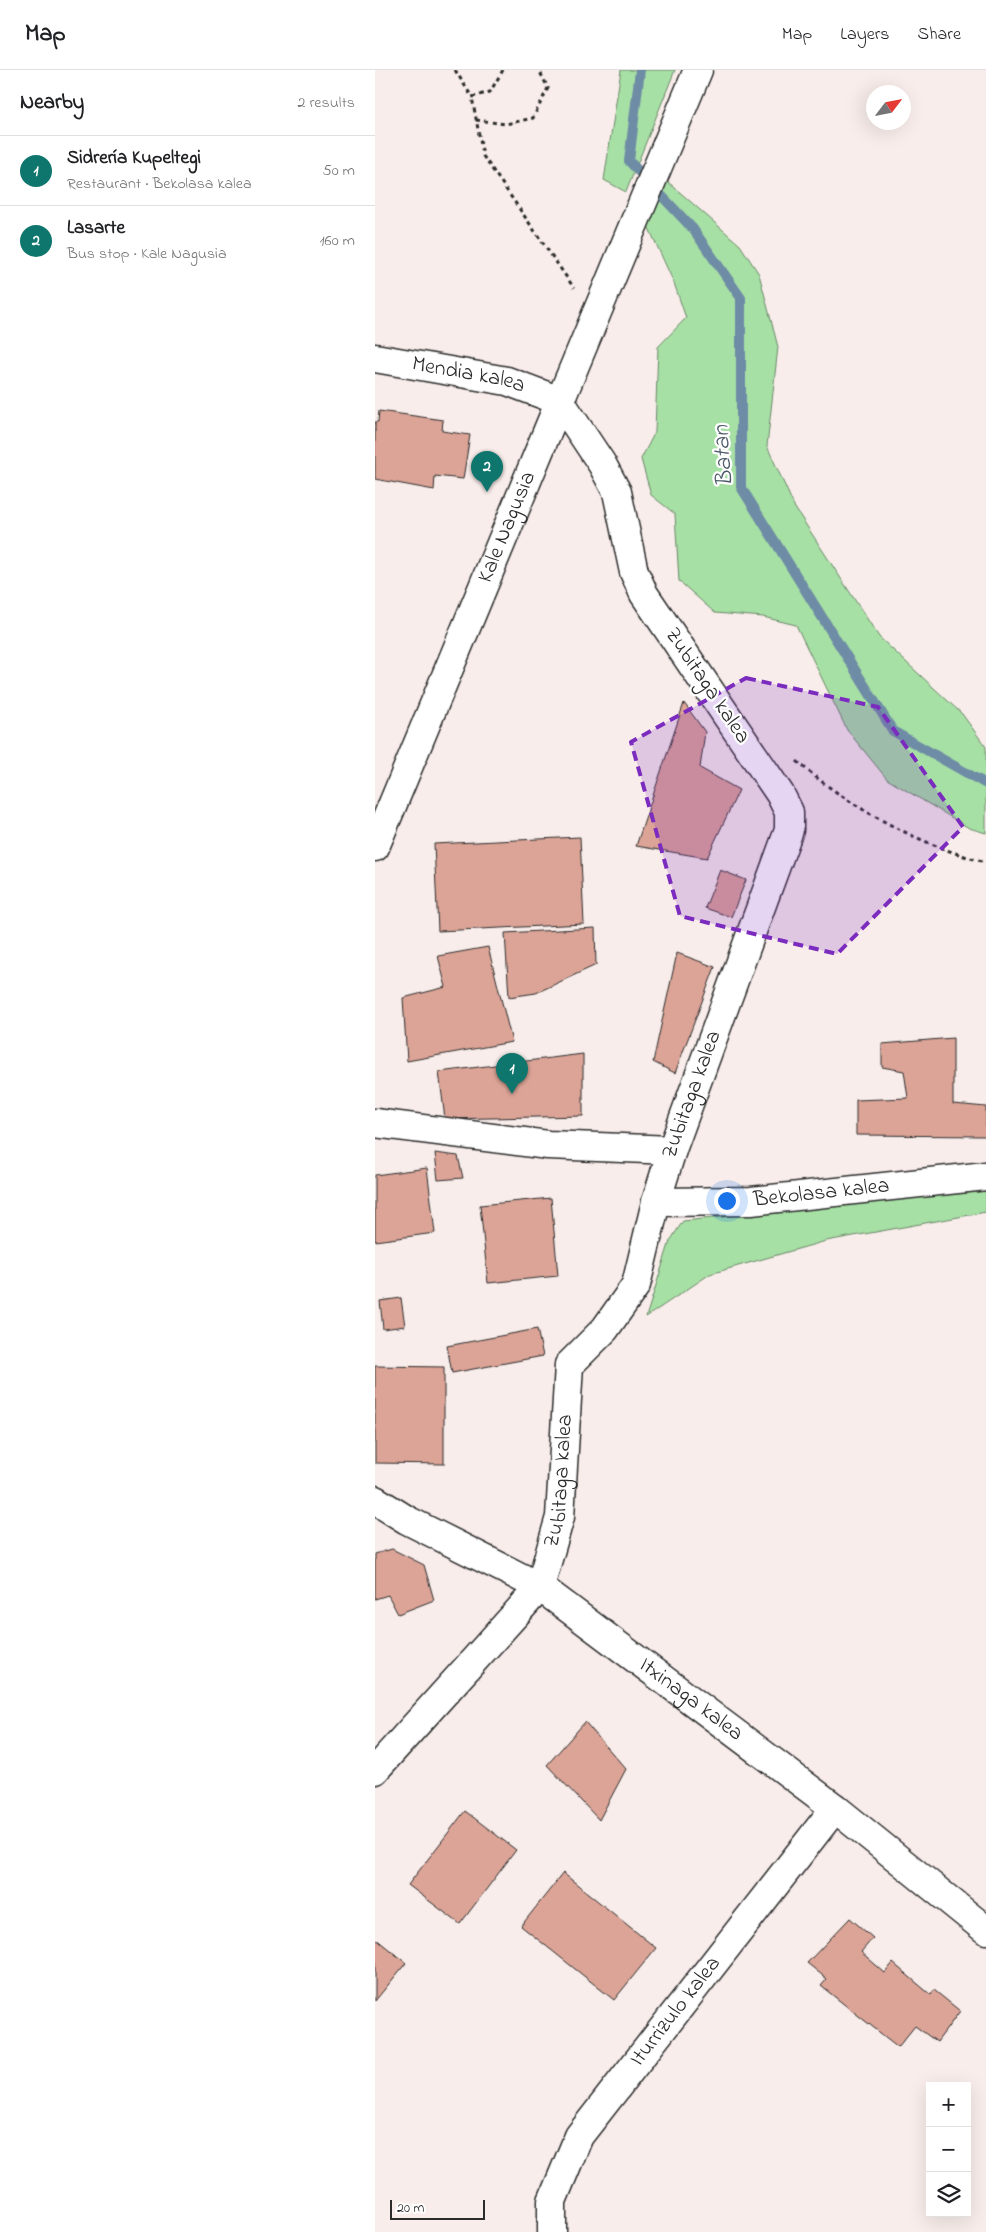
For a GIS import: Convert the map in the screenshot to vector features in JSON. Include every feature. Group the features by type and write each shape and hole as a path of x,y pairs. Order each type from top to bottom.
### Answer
{"street":[{"name":"Kale Nagusia","path":"375,847 698,70"},
{"name":"Mendia kalea","path":"375,358 507,381 560,401"},
{"name":"Zubitaga kalea","path":"375,1770 540,1587 560,1517 569,1365 605,1329 636,1285 656,1202 672,1150 789,830 789,812 779,794 644,594 634,572 617,492 602,464 560,401"},
{"path":"375,1123 548,1145 672,1150"},
{"name":"Bekolasa kalea","path":"656,1202 751,1201 986,1176"},
{"name":"Itxinaga kalea","path":"375,1500 407,1520 540,1587 835,1808 986,1930"},
{"name":"Iturrizulo kalea","path":"553,2232 552,2202 579,2136 835,1808"}],"path":[{"path":"455,70 472,97 483,156 595,319"},
{"path":"472,97 489,92 503,70"},
{"path":"476,120 506,124 533,118 548,88 539,70"},
{"path":"791,756 819,781 885,821 959,856 986,862"}],"highlighted area":[{"path":"746,678 878,707 963,827 837,954 680,916 631,742"}],"green space":[{"path":"621,70 675,70 626,192 604,180"},
{"path":"667,181 740,245 759,274 778,347 767,446 795,508 879,637 962,714 986,747 986,833 969,828 887,779 847,730 796,625 763,617 715,613 679,581 675,514 651,495 641,459 655,432 658,347 686,318 674,283 648,226"},
{"path":"986,1191 986,1212 826,1241 710,1274 646,1317 670,1241 683,1221"}],"building":[{"path":"379,411 443,420 442,431 470,435 463,479 435,476 434,490 375,479 375,422 378,422"},
{"path":"684,703 705,732 700,768 739,790 707,858 636,846"},
{"path":"580,837 584,924 438,931 434,844"},
{"path":"720,870 746,880 731,917 705,908"},
{"path":"595,928 596,965 536,993 509,997 505,933"},
{"path":"488,947 512,1042 407,1061 403,998 446,987 438,956"},
{"path":"677,953 715,967 675,1073 653,1062"},
{"path":"953,1038 953,1104 986,1107 986,1136 856,1135 856,1100 908,1098 904,1071 882,1067 882,1044"},
{"path":"583,1054 583,1116 445,1119 439,1072"},
{"path":"435,1153 458,1156 463,1178 438,1180"},
{"path":"427,1168 435,1233 375,1241 375,1175"},
{"path":"551,1198 558,1276 488,1283 480,1205"},
{"path":"401,1298 405,1326 383,1329 380,1301"},
{"path":"537,1329 543,1356 452,1373 447,1346"},
{"path":"375,1366 444,1367 444,1464 375,1463"},
{"path":"392,1549 424,1565 434,1600 398,1614 388,1595 375,1599 375,1554"},
{"path":"585,1722 626,1769 599,1820 547,1765"},
{"path":"465,1811 516,1850 460,1924 408,1885"},
{"path":"563,1873 656,1948 614,2000 521,1926"},
{"path":"850,1918 873,1938 861,1952 885,1973 893,1963 931,1995 934,1990 960,2011 937,2042 915,2026 898,2047 821,1986 827,1979 807,1963"},
{"path":"375,1938 406,1963 375,2001"}],"waterway":[{"name":"Batan","path":"640,70 629,161 693,229 741,298 741,487 893,731 986,784"}],"place":[{"name":"Lasarte","path":"487,492"},
{"name":"Sidrería Kupeltegi","path":"512,1094"}]}
